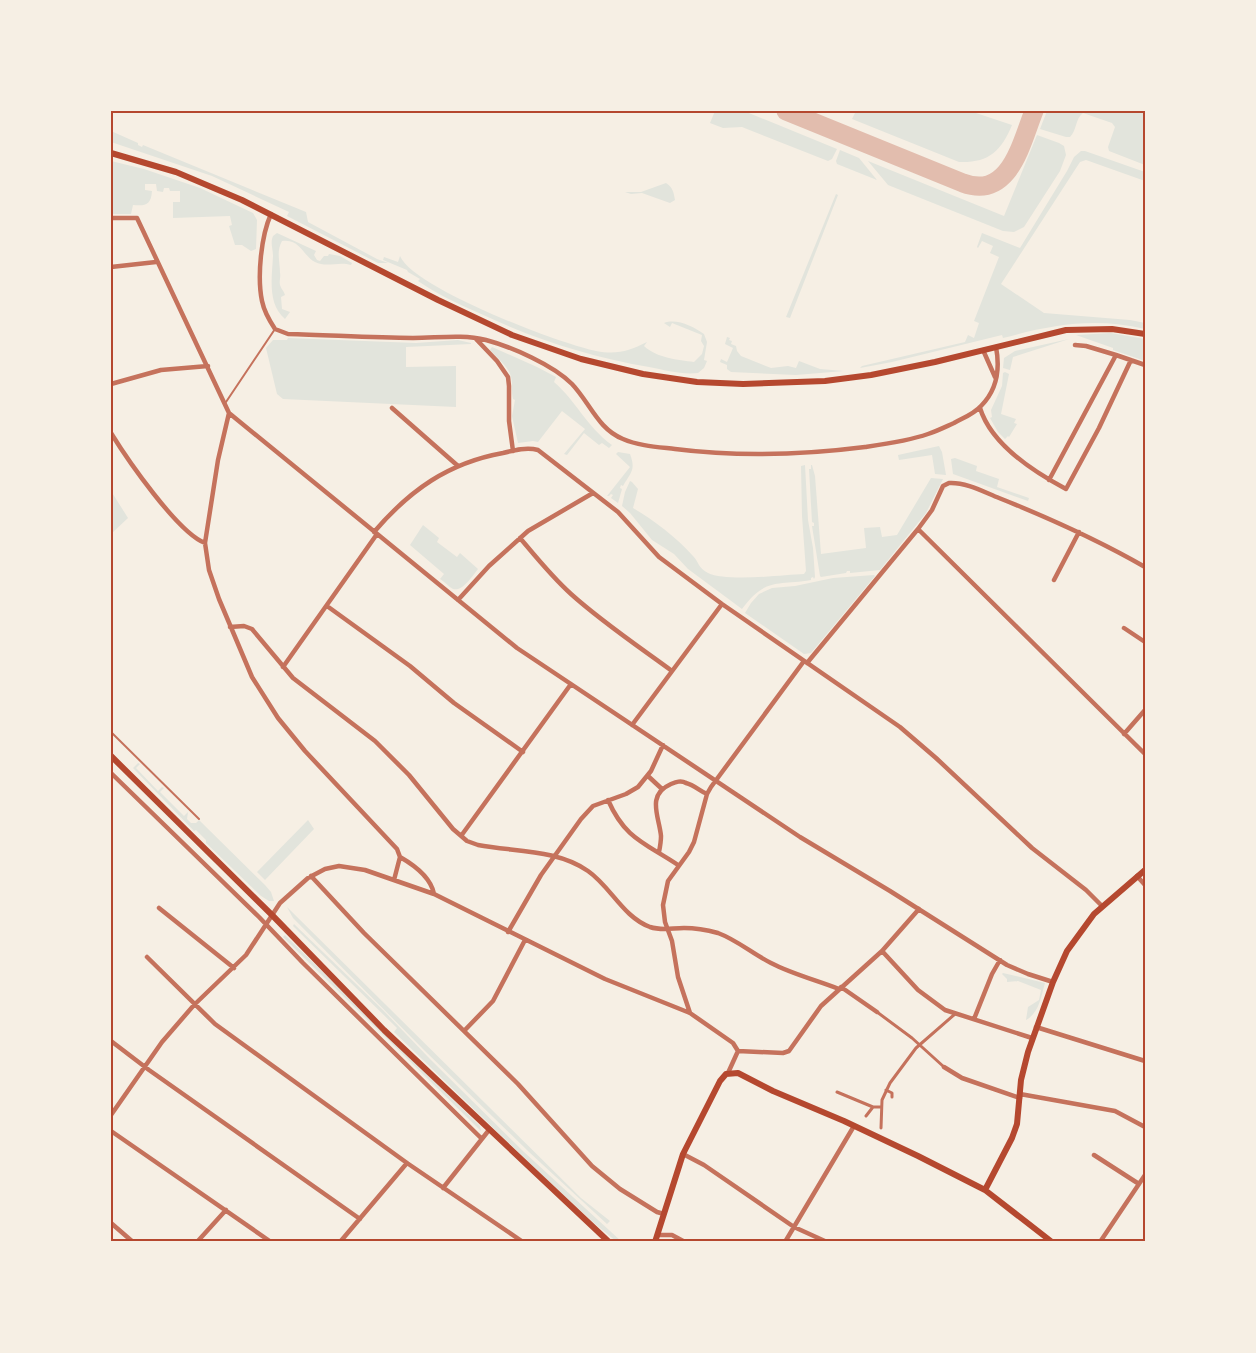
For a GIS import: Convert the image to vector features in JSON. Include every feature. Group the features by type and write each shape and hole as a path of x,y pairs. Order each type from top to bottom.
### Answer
{"main road":[{"path":"111,153 176,172 242,200 438,300 504,331 559,352 629,371 666,378 743,384 801,382 871,375 1077,328 1112,329 1145,334"},
{"path":"111,756 272,915 384,1030 609,1242"},
{"path":"986,1190 1012,1138 1016,1124 1024,1070 1032,1038 1053,982 1071,944 1102,906 1145,870"},
{"path":"654,1240 684,1154 720,1081 728,1073 738,1073 773,1091 854,1126 986,1190 1052,1242"}],"street":[{"path":"271,214 263,235 260,285 267,318 274,330 288,334 475,338 505,347 559,374 576,390 601,424 617,436 634,443 708,453 749,454 842,450 893,443 926,435 961,420 980,408 993,392 995,377 998,371 996,347"},
{"path":"111,218 137,218 156,262 208,366 229,413 517,648 800,837 878,883 1000,960 1028,974 1053,982"},
{"path":"111,267 156,262"},
{"path":"475,338 497,360 508,377 508,409 513,451"},
{"path":"1075,344 1145,365"},
{"path":"983,350 995,377"},
{"path":"1049,480 1116,355"},
{"path":"980,408 984,419 1003,445 1049,480 1066,489 1099,428 1131,360"},
{"path":"111,384 134,376 161,370 208,366"},
{"path":"392,408 458,466"},
{"path":"229,413 218,460 205,543 209,570 230,628 252,676 278,718 304,751 397,849 400,857 394,880"},
{"path":"111,433 135,469 158,498 192,535 205,543"},
{"path":"283,667 376,533 398,506 415,491 458,466 483,457 528,448 538,450 618,512 659,557 722,604 874,707 905,731 1032,848 1086,890 1102,906"},
{"path":"690,1013 678,977 672,941 663,914 664,895 668,881 694,842 707,794 715,780 806,662 918,529 932,510 943,486 950,482 985,493 1079,532 1145,567"},
{"path":"458,600 482,573 520,538 550,517 593,493"},
{"path":"918,529 1145,754"},
{"path":"1054,580 1079,532"},
{"path":"520,538 571,594 672,671"},
{"path":"632,725 722,604"},
{"path":"327,606 403,661 454,703 523,752"},
{"path":"230,628 244,626 252,629 293,678 358,726 389,754 409,775 453,830 461,836 478,845 554,856 571,862 590,873 624,909 641,923 667,930 691,928 718,933 734,940 773,964 840,988 877,1012 920,1045 944,1068 962,1078 1020,1096 1115,1111 1145,1127"},
{"path":"1124,628 1145,642"},
{"path":"461,836 571,684"},
{"path":"1124,734 1145,710"},
{"path":"508,932 529,894 588,809 598,803 633,790 648,776 663,745"},
{"path":"111,773 267,924 303,963 482,1139"},
{"path":"648,776 662,789"},
{"path":"659,852 661,837 658,824 657,796 662,789 680,781 686,782 707,794"},
{"path":"135,796 143,787"},
{"path":"608,800 618,819 628,832 678,865"},
{"path":"400,857 412,865 432,885 434,894"},
{"path":"111,1115 162,1042 194,1005 246,955 287,896 311,876 325,869 339,866 356,868 434,894 604,980 690,1013 733,1043 738,1052"},
{"path":"311,876 364,932 533,1100 592,1166 612,1184 657,1212 664,1214"},
{"path":"1137,876 1145,885"},
{"path":"158,908 234,968"},
{"path":"738,1052 783,1053 789,1051 821,1006 882,951 919,910"},
{"path":"464,1031 496,997 525,940"},
{"path":"882,951 918,990 936,1004 955,1014 1032,1038"},
{"path":"147,957 194,1005 229,1034 442,1188 523,1242"},
{"path":"974,1019 992,974 1000,960"},
{"path":"881,1128 882,1100 886,1090 907,1059 955,1014"},
{"path":"1036,1027 1145,1061"},
{"path":"111,1040 144,1066 360,1219"},
{"path":"728,1073 738,1052"},
{"path":"886,1090 892,1093 892,1097"},
{"path":"837,1092 887,1112"},
{"path":"866,1116 873,1107"},
{"path":"785,1242 854,1126"},
{"path":"442,1188 489,1130"},
{"path":"111,1131 271,1242"},
{"path":"684,1154 704,1165 794,1227 826,1242"},
{"path":"1094,1155 1142,1183"},
{"path":"340,1242 407,1163"},
{"path":"1100,1242 1142,1183 1145,1175"},
{"path":"197,1242 226,1210"},
{"path":"111,1223 133,1242"},
{"path":"654,1240 672,1235 685,1242"}],"lane":[{"path":"225,404 274,330"},
{"path":"111,732 199,819"}],"shaded area":[{"path":"715,111 744,111 837,149 832,159 828,161 742,127 723,128 710,123"},
{"path":"856,111 970,111 1012,125 1003,142 992,154 978,160 959,162 852,119"},
{"path":"1047,111 1145,111 1145,165 1109,151 1108,147 1115,127 1112,123 1083,113 1080,115 1070,137 1066,137 1040,129"},
{"path":"111,131 138,143 142,147 143,145 306,212 308,222 388,263 378,263 287,216 289,212 212,176 111,142"},
{"path":"1037,135 1064,146 1066,155 1060,171 1024,227 1014,232 1003,231 888,185 868,161 1004,216"},
{"path":"840,150 859,158 877,180 837,164 836,161"},
{"path":"1081,151 1145,172 1145,181 1086,160 1080,162 1001,284 1044,313 1130,320 1145,323 1145,329 1126,325 1091,323 1056,326 1003,338 1002,335 860,368 965,342 968,335 974,338 979,323 974,321 999,257 990,253 993,246 982,241 977,247 982,233 1020,248 1074,157"},
{"path":"111,161 144,169 200,188 253,213 257,220 256,249 251,251 242,245 235,245 229,226 232,225 230,216 173,218 173,202 180,202 180,191 170,191 169,188 164,188 163,192 157,191 156,184 145,184 145,190 152,191 147,204 133,205 131,214 111,214"},
{"path":"666,183 672,189 675,200 670,203 642,193 631,194 625,192 641,192"},
{"path":"836,194 838,195 790,318 786,317"},
{"path":"277,233 316,251 314,255 317,260 320,261 329,254 340,256 352,263 351,265 320,264 311,259 293,242 282,241 279,253 280,286 285,295 281,297 282,309 290,312 285,319 275,306 272,290 272,241 273,236"},
{"path":"400,256 411,269 458,298 489,313 552,338 596,351 610,353 628,350 647,342 644,346 655,353 668,358 694,362 702,354 704,346 701,341 702,335 672,323 670,327 664,323 674,321 695,328 704,334 707,342 704,360 707,361 704,368 698,373 680,373 605,358 541,339 448,298 418,281 420,279 407,270 383,260 384,257 398,262"},
{"path":"1111,333 1145,339 1145,361 1076,335"},
{"path":"727,337 732,341 731,344 736,346 741,356 771,368 788,366 796,368 799,361 820,369 844,371 796,375 731,372 727,369 727,365 720,362 721,359 727,362 733,348 725,344"},
{"path":"288,338 416,343 458,340 471,344 406,347 406,367 456,366 456,407 283,399 277,394 266,348 273,340 287,340"},
{"path":"1069,339 1013,357 1010,370 1003,368 1004,358 1015,351"},
{"path":"492,347 556,377 554,382 595,430 612,445 609,448 602,443 599,445 584,433 567,455 564,454 585,429 562,411 538,442 518,443 512,416 515,400 512,396 510,373 490,350"},
{"path":"1003,373 1009,374 1001,414 1016,419 1014,423 1017,424 1009,437 1005,439 998,432 990,418 992,417 991,410 1002,386"},
{"path":"939,446 942,452 946,475 935,474 932,455 899,460 898,455"},
{"path":"618,452 630,454 633,467 623,486 621,485 620,488 622,489 618,503 611,498 613,495 607,496 630,467 616,454"},
{"path":"955,458 977,466 976,471 999,479 997,487 1029,498 1028,501 953,474 951,459"},
{"path":"805,465 808,520 813,548 815,577 814,579 813,577 811,578 811,580 780,583 765,587 750,599 742,609 688,569 674,554 652,540 622,506 630,481 638,489 633,508 672,536 693,556 702,569 708,573 717,576 741,578 804,574 806,571 801,466"},
{"path":"811,465 815,476 821,554 866,548 864,528 880,527 882,537 897,535 931,478 943,479 926,513 880,570 850,573 850,571 847,571 846,573 821,577 812,526 814,526 814,523 812,522 809,469 811,469"},
{"path":"111,491 128,518 111,534"},
{"path":"423,525 439,538 437,542 457,557 460,553 478,569 460,588 453,589 440,579 444,574 410,545"},
{"path":"874,575 811,653 804,654 745,613 759,594 772,588 795,586 833,578"},
{"path":"138,763 140,764 136,768 158,791 162,787 164,788 160,792 184,816 188,812 187,819 191,823 196,823 199,820 265,885 271,892 274,901 269,901 261,896 206,843 206,840 196,830 194,831 133,768"},
{"path":"308,820 314,829 265,880 257,872"},
{"path":"287,907 581,1198 610,1221 607,1224 529,1152 426,1052 293,918"},
{"path":"294,924 383,1010 524,1152 622,1242 617,1242 594,1223 394,1032 397,1028 293,926"},
{"path":"285,935 480,1126 481,1131 283,937"},
{"path":"1003,973 1045,983 1037,1009 1026,1020 1028,1007 1039,1000 1041,990 1018,981 1007,982"}],"taxiway":[{"path":"786,111 963,183 979,186 992,183 1003,176 1018,152 1034,111"}]}
